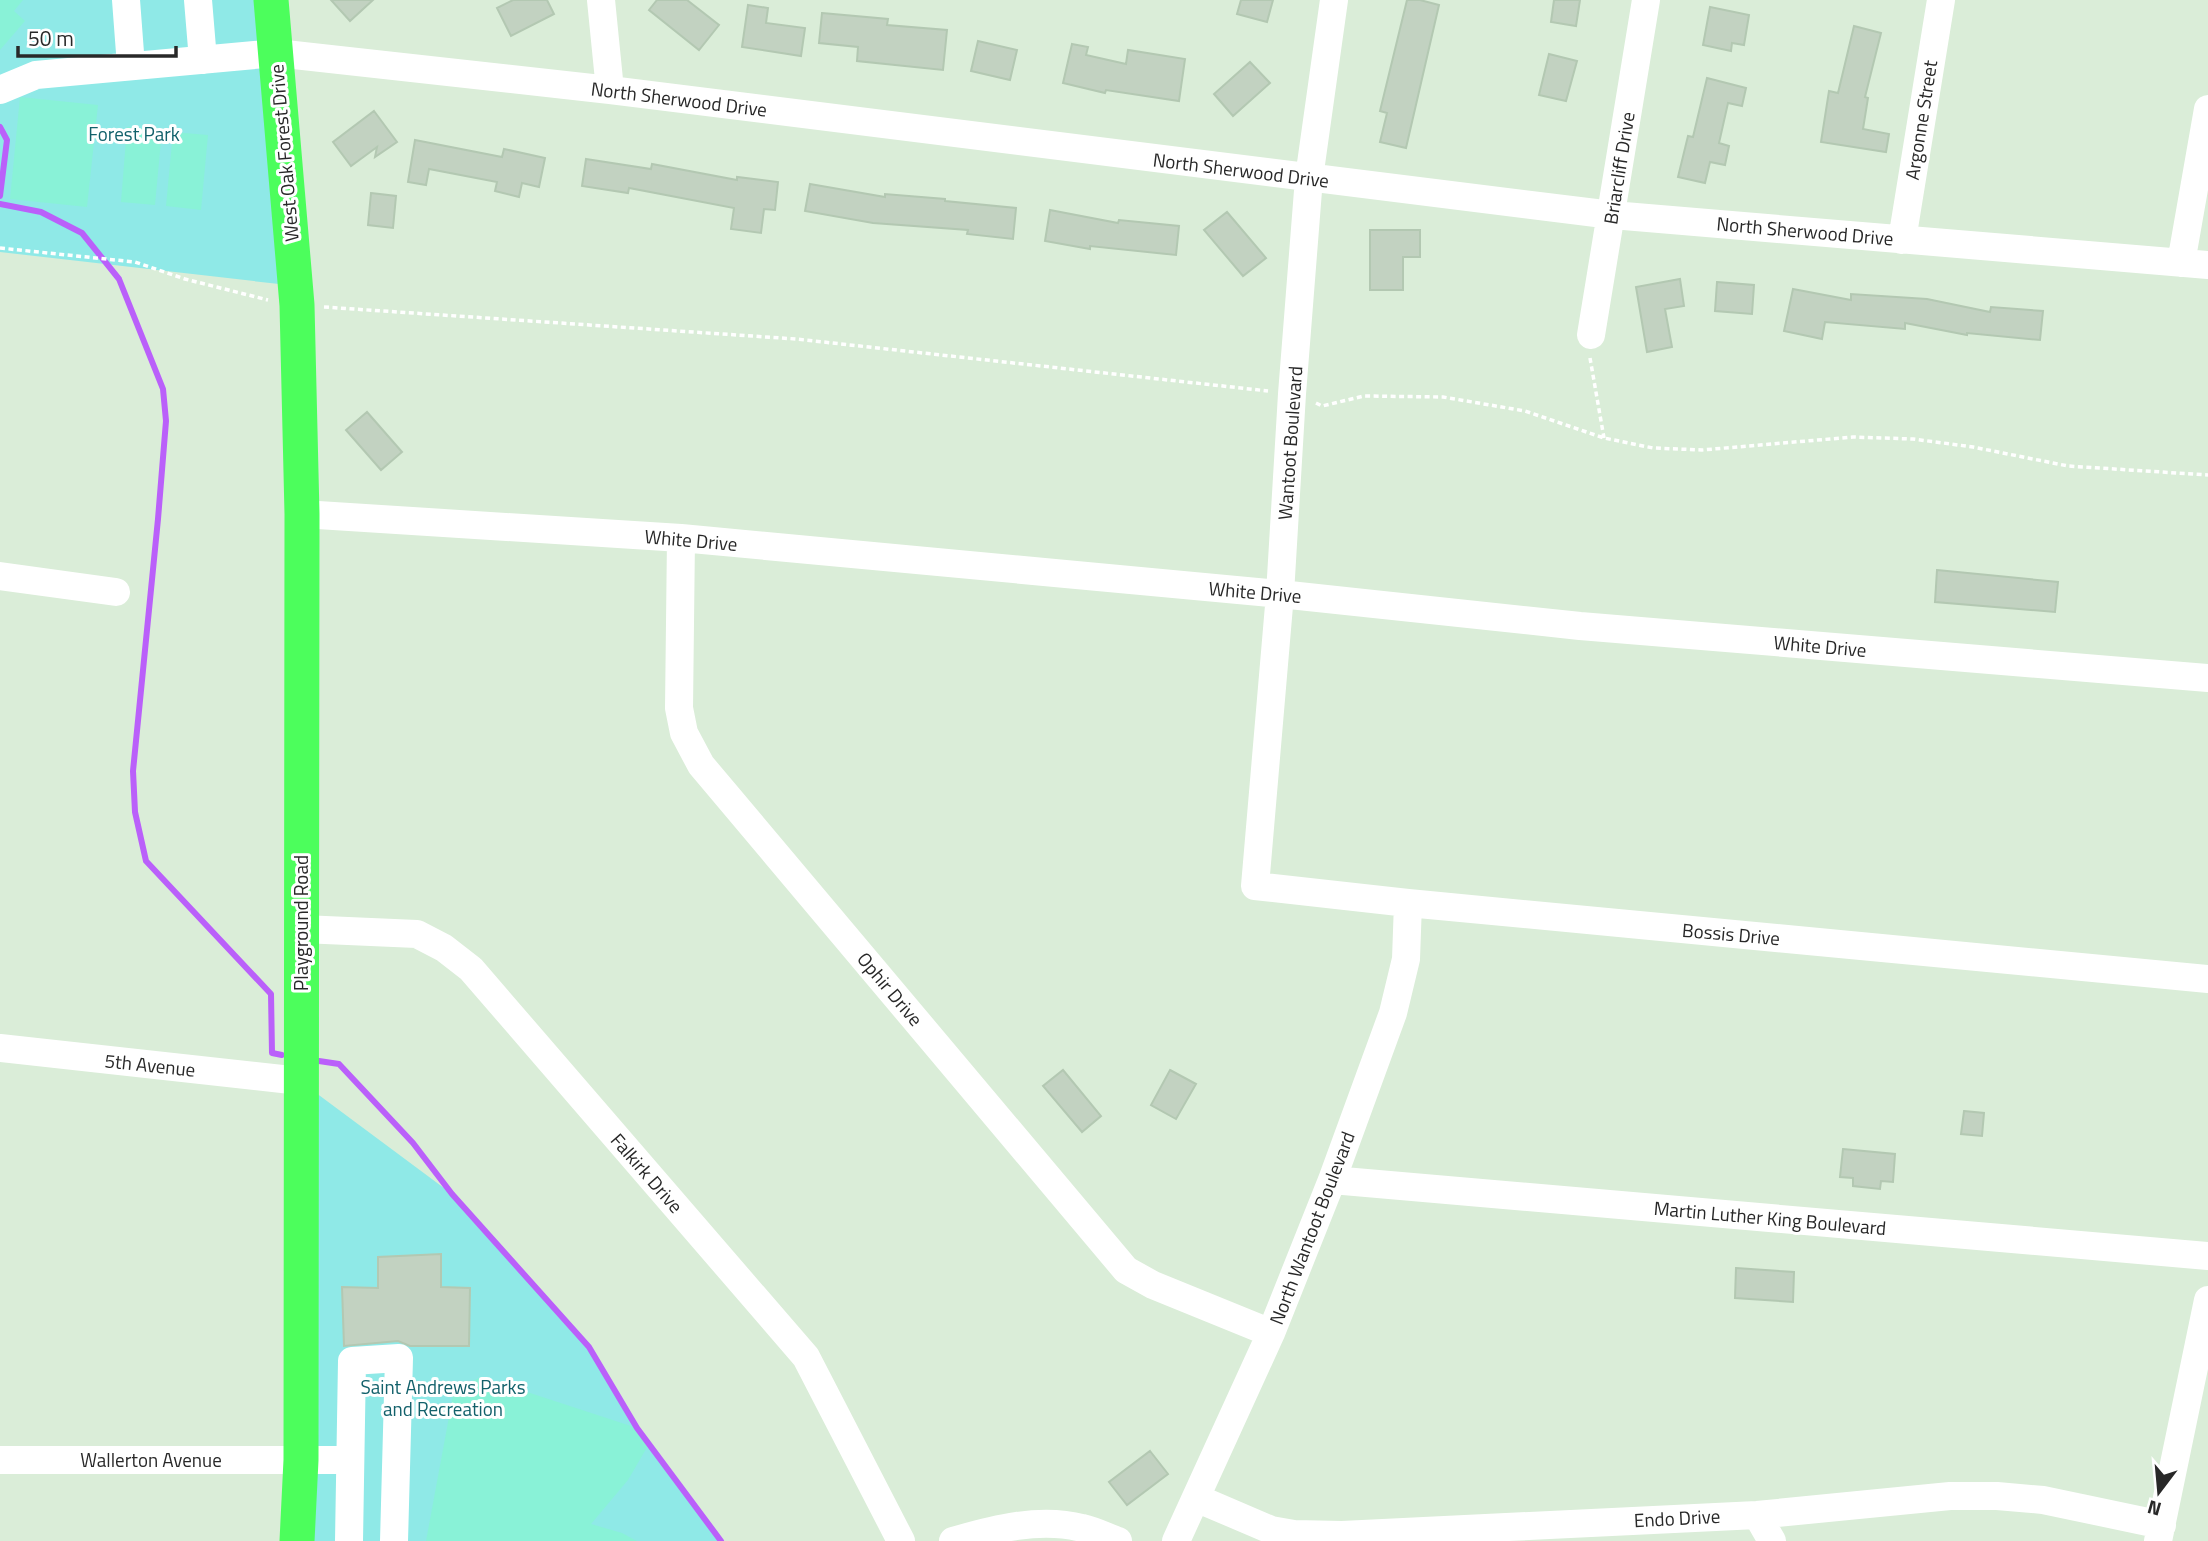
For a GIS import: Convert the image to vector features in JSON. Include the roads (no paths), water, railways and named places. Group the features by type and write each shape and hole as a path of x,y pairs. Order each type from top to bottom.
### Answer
{"main road":[{"name":"West Oak Forest Drive","path":"271,0 297,305"},
{"name":"Playground Road","path":"297,305 302,514 301,1460 297,1541"}],"street":[{"path":"125,0 131,66"},
{"path":"198,0 203,60"},
{"path":"601,0 610,90"},
{"name":"Wantoot Boulevard","path":"1255,886 1280,594 1308,178 1334,0"},
{"name":"Briarcliff Drive","path":"1591,335 1646,0"},
{"name":"Argonne Street","path":"1902,240 1941,0"},
{"name":"North Sherwood Drive","path":"0,90 36,75 276,53 610,90 1612,215 2195,264"},
{"path":"2195,264 2208,108"},
{"name":"White Drive","path":"302,514 681,538 1280,594 1580,626 2208,678"},
{"name":"Ophir Drive","path":"681,538 679,708 684,733 701,765 1126,1270 1153,1285 1270,1333"},
{"path":"0,576 116,592"},
{"name":"Bossis Drive","path":"1255,886 2208,979"},
{"name":"North Wantoot Boulevard","path":"1176,1541 1270,1333 1332,1180 1393,1013 1406,959 1408,903"},
{"name":"Falkirk Drive","path":"302,929 417,934 444,948 471,969 806,1357 901,1541"},
{"name":"5th Avenue","path":"0,1048 300,1081"},
{"name":"Martin Luther King Boulevard","path":"1332,1180 2208,1256"},
{"path":"2160,1533 2208,1300"},
{"path":"349,1541 352,1361 399,1358 394,1541"},
{"name":"Wallerton Avenue","path":"0,1460 350,1460"},
{"name":"Endo Drive","path":"1196,1498 1271,1530 1294,1534 1342,1535 1757,1514 1950,1496 2043,1500 2160,1533"},
{"path":"1757,1514 1772,1541"},
{"path":"953,1541 982,1532 1031,1523 1082,1527 1118,1541"}],"waterway":[{"path":"0,127 7,140 0,196"},
{"path":"0,204 41,212 82,233 119,279 163,389 166,421 133,771 135,812 146,861 271,994 272,1053 282,1055"},
{"path":"319,1061 339,1064 413,1143 452,1194 589,1347 637,1428 721,1541"}],"park label":[{"name":"Forest Park","path":"134,134"},
{"name":"Saint Andrews Parks and Recreation","path":"443,1398"}]}
